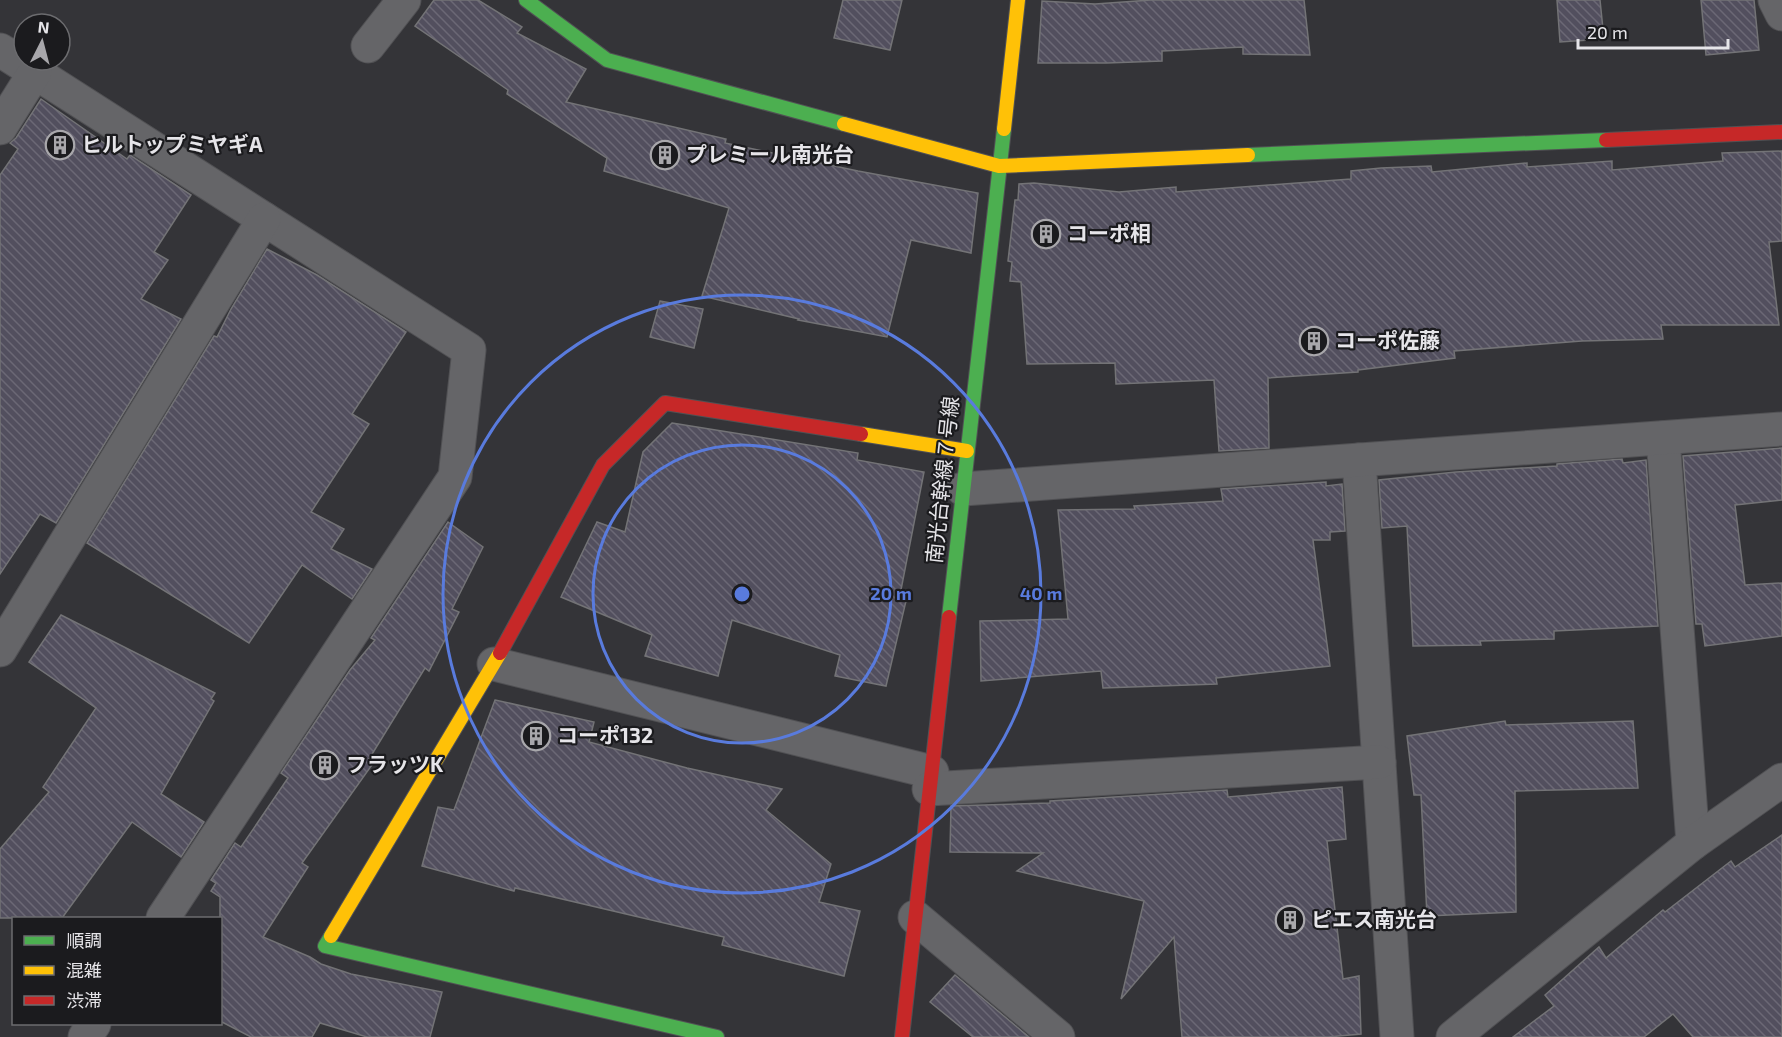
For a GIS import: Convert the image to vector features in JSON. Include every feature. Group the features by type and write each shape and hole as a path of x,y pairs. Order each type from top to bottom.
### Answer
{"street":[{"path":"368,46 404,0"},
{"path":"526,0 608,60 999,166 1782,132"},
{"name":"南光台幹線７号線","path":"902,1037 1018,0"},
{"path":"1775,0 1782,14"},
{"path":"0,128 35,72 469,350 454,477 164,917"},
{"path":"0,650 264,219"},
{"path":"717,1037 325,946 494,664 603,465 665,403 967,451"},
{"path":"963,489 1782,429"},
{"path":"1664,438 1693,843"},
{"path":"1359,460 1397,1037"},
{"path":"494,664 930,781 1379,762"},
{"path":"1453,1037 1693,843 1782,780"},
{"path":"915,917 1058,1037"}],"building":[{"path":"434,0 478,0 522,27 517,33 586,69 566,102 726,139 725,143 978,193 971,253 911,240 887,337 798,320 702,296 729,208 604,171 607,158 507,94 508,90 415,26"},
{"path":"843,0 902,0 890,50 834,38"},
{"path":"1151,0 1304,0 1310,55 1243,54 1243,47 1162,51 1162,61 1038,63 1042,1 1095,4"},
{"path":"1557,0 1600,0 1604,39 1560,42"},
{"path":"1701,0 1754,0 1759,50 1706,55"},
{"path":"41,99 127,159 130,155 191,195 154,252 168,260 141,299 181,319 56,523 40,514 0,574 0,175 18,149 10,143 16,138"},
{"path":"1782,151 1782,241 1769,242 1779,325 1661,325 1663,339 1582,341 1454,351 1455,358 1358,370 1358,372 1268,378 1269,448 1219,451 1214,380 1116,384 1115,363 1027,364 1021,282 1010,281 1012,262 1008,261 1019,184 1034,183 1119,192 1176,187 1176,192 1351,179 1351,171 1381,168 1431,166 1432,172 1527,163 1527,167 1612,161 1612,170 1723,161 1722,153"},
{"path":"267,249 317,275 406,332 352,414 369,424 311,512 344,529 331,549 372,569 352,599 302,565 249,643 87,543 214,336 217,337"},
{"path":"660,301 703,309 694,348 650,337"},
{"path":"672,423 858,453 857,460 924,472 899,600 906,601 886,686 835,676 840,655 732,620 718,676 645,656 652,635 561,597 597,522 625,532 643,452"},
{"path":"1782,448 1782,500 1735,505 1745,585 1782,583 1782,636 1705,646 1702,624 1696,624 1683,456"},
{"path":"1622,459 1623,463 1646,460 1658,626 1554,631 1554,639 1480,641 1481,645 1413,646 1407,526 1382,528 1379,480"},
{"path":"1326,482 1326,486 1342,484 1345,531 1330,532 1330,540 1313,540 1330,666 1216,678 1217,684 1103,688 1101,671 981,681 980,621 1068,619 1058,510 1135,509 1134,506 1223,501 1221,489"},
{"path":"448,522 483,547 452,609 459,612 429,671 425,668 369,759 374,762 302,863 308,867 263,937 321,964 351,974 442,992 430,1037 367,1037 320,1023 312,1037 251,1037 222,1022 222,917 220,917 220,897 211,891 216,883 211,880 235,843 241,847 288,778 281,773 350,670 375,640 371,638"},
{"path":"61,615 215,693 211,699 214,701 161,794 204,822 181,857 132,822 63,917 0,918 0,849 49,792 43,787 96,708 29,662"},
{"path":"495,700 594,722 589,742 687,768 782,789 766,810 831,864 819,902 860,911 844,976 722,945 724,937 515,888 514,891 422,866 438,807 454,810"},
{"path":"1505,721 1506,725 1633,721 1638,788 1515,791 1516,912 1427,916 1421,795 1414,795 1407,736"},
{"path":"1342,787 1346,839 1327,841 1343,979 1359,976 1361,1034 1328,1037 1182,1037 1174,937 1121,999 1144,901 1017,871 1043,853 950,852 951,806 1050,803 1050,801 1227,790 1228,797"},
{"path":"1782,835 1782,1037 1693,1037 1673,1014 1644,1037 1513,1037 1554,1006 1545,995 1599,947 1606,958 1663,910 1665,912 1731,861 1735,867"},
{"path":"955,975 1029,1037 973,1037 930,1002"}],"traffic: fast":[{"path":"526,0 607,60 844,124"},
{"path":"949,617 1004,129"},
{"path":"1248,155 1606,140"},
{"path":"331,936 325,946 717,1037"}],"traffic: slow":[{"path":"1004,129 1018,0"},
{"path":"844,124 999,166 1248,155"},
{"path":"861,434 967,451"},
{"path":"331,936 500,653"}],"traffic: jam":[{"path":"1606,140 1782,132"},
{"path":"500,653 603,465 665,403 861,434"},
{"path":"902,1037 949,617"}],"place":[{"name":"ヒルトップミヤギA","path":"60,145"},
{"name":"プレミール南光台","path":"665,155"},
{"name":"コーポ相","path":"1046,234"},
{"name":"コーポ佐藤","path":"1314,341"},
{"name":"コーポ132","path":"536,736"},
{"name":"フラッツK","path":"325,765"},
{"name":"ピエス南光台","path":"1290,920"}]}
